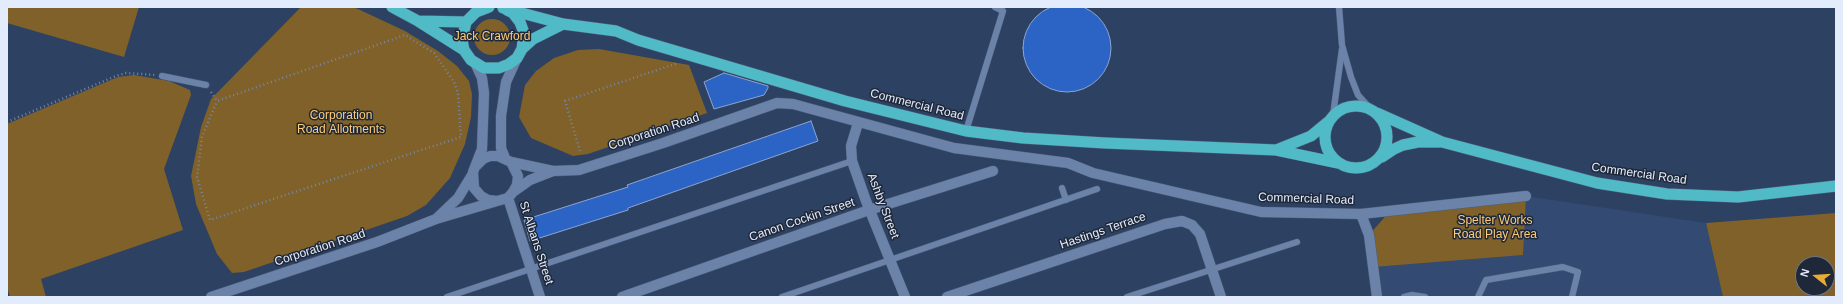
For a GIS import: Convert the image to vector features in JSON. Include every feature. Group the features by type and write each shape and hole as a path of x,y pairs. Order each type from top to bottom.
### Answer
{"highway":[{"path":"392,7 418,21 464,50 475,63 484,68 499,68 509,64 534,39 563,24"},
{"path":"464,50 462,40 466,22 477,9 489,7"},
{"path":"501,8 513,13 520,22 524,34 519,53"},
{"name":"Commercial Road","path":"501,8 563,24 616,31 638,40 845,101 966,131 1023,138 1276,150 1338,163"},
{"path":"418,21 466,22"},
{"path":"1348,106 1364,106 1374,111 1383,120 1387,130 1387,145 1382,156 1373,163 1356,168 1338,163 1326,147 1324,136 1331,118 1348,106"},
{"name":"Commercial Road","path":"1374,111 1442,142 1597,183 1667,194 1738,197 1836,186"},
{"name":"Commercial Road","path":"1276,150 1311,136 1331,118"},
{"name":"Commercial Road","path":"1373,163 1394,149 1403,145 1418,142 1442,142"}],"street":[{"path":"510,195 517,185 518,176 501,148 501,116 506,82 519,53"},
{"name":"Corporation Road","path":"475,63 482,78 484,93 482,149 472,180 474,188 481,196 488,200 496,201"},
{"name":"Commercial Road","path":"761,109 777,103 793,104 954,148 1068,163 1093,173 1261,212 1361,214 1526,196"},
{"name":"Corporation Road","path":"436,219 458,198 468,185 475,169 483,159 490,156 553,171 578,170 663,143 761,109"},
{"name":"Ashby Street","path":"858,123 851,146 852,160 869,210 905,297"},
{"name":"Corporation Road","path":"211,297 377,242 436,219 496,201 510,195 530,180 553,171"},
{"name":"Canon Cockin Street","path":"622,297 869,210 993,171"},
{"name":"St Albans Street","path":"510,195 540,297"},
{"path":"1361,214 1369,235 1377,297"},
{"name":"Hastings Terrace","path":"947,297 1165,224 1182,221 1192,225 1200,234 1221,297"}],"lane":[{"path":"966,131 1003,11 995,7"},
{"path":"1339,7 1342,45 1351,77 1358,95 1374,111"},
{"path":"1331,118 1342,45"},
{"path":"162,76 206,85"},
{"path":"447,297 852,160"},
{"path":"1062,188 1066,200"},
{"path":"782,297 1097,189"},
{"path":"1127,297 1298,242"},
{"path":"1478,297 1486,280 1563,267 1578,272 1572,297"},
{"path":"1404,297 1412,295 1425,297"}],"path":[{"path":"405,36 434,53 454,82 458,93 461,137 210,220 197,177 202,137 217,101 405,36"},
{"path":"580,151 564,101 675,64 678,51"},
{"path":"7,122 126,73 143,73 162,76"},
{"path":"206,85 217,101"}],"shaded area":[{"path":"1526,196 1706,223 1723,297 1377,297 1372,266"}],"green space":[{"path":"7,7 139,7 124,57 7,23"},
{"name":"Corporation Road Allotments","path":"301,7 352,7 358,9 405,31 438,51 457,66 469,81 472,94 471,117 465,144 450,178 426,205 407,216 244,272 232,273 217,254 196,204 191,176 201,127 211,99"},
{"name":"Jack Crawford","path":"492,19 502,22 507,27 510,37 507,47 502,52 492,55 482,52 477,47 474,37 477,27 482,22"},
{"path":"599,49 689,65 707,113 588,154 573,156 531,138 519,117 525,85 536,71 554,58 578,50"},
{"path":"134,75 169,81 190,90 191,95 164,169 183,230 41,279 46,297 10,297 7,287 7,124 118,77"},
{"name":"Spelter Works Road Play Area","path":"1526,196 1523,255 1373,267 1369,235 1390,211"},
{"path":"1836,213 1836,297 1723,297 1706,223"}],"building":[{"path":"1067,4 1084,8 1098,17 1107,31 1111,48 1107,65 1098,79 1084,88 1067,92 1050,88 1036,79 1027,65 1023,48 1027,31 1036,17 1050,8"},
{"path":"724,73 768,86 768,88 764,95 714,109 704,82"},
{"path":"811,121 818,141 628,208 628,210 530,241 524,220 628,187 627,185"}]}
